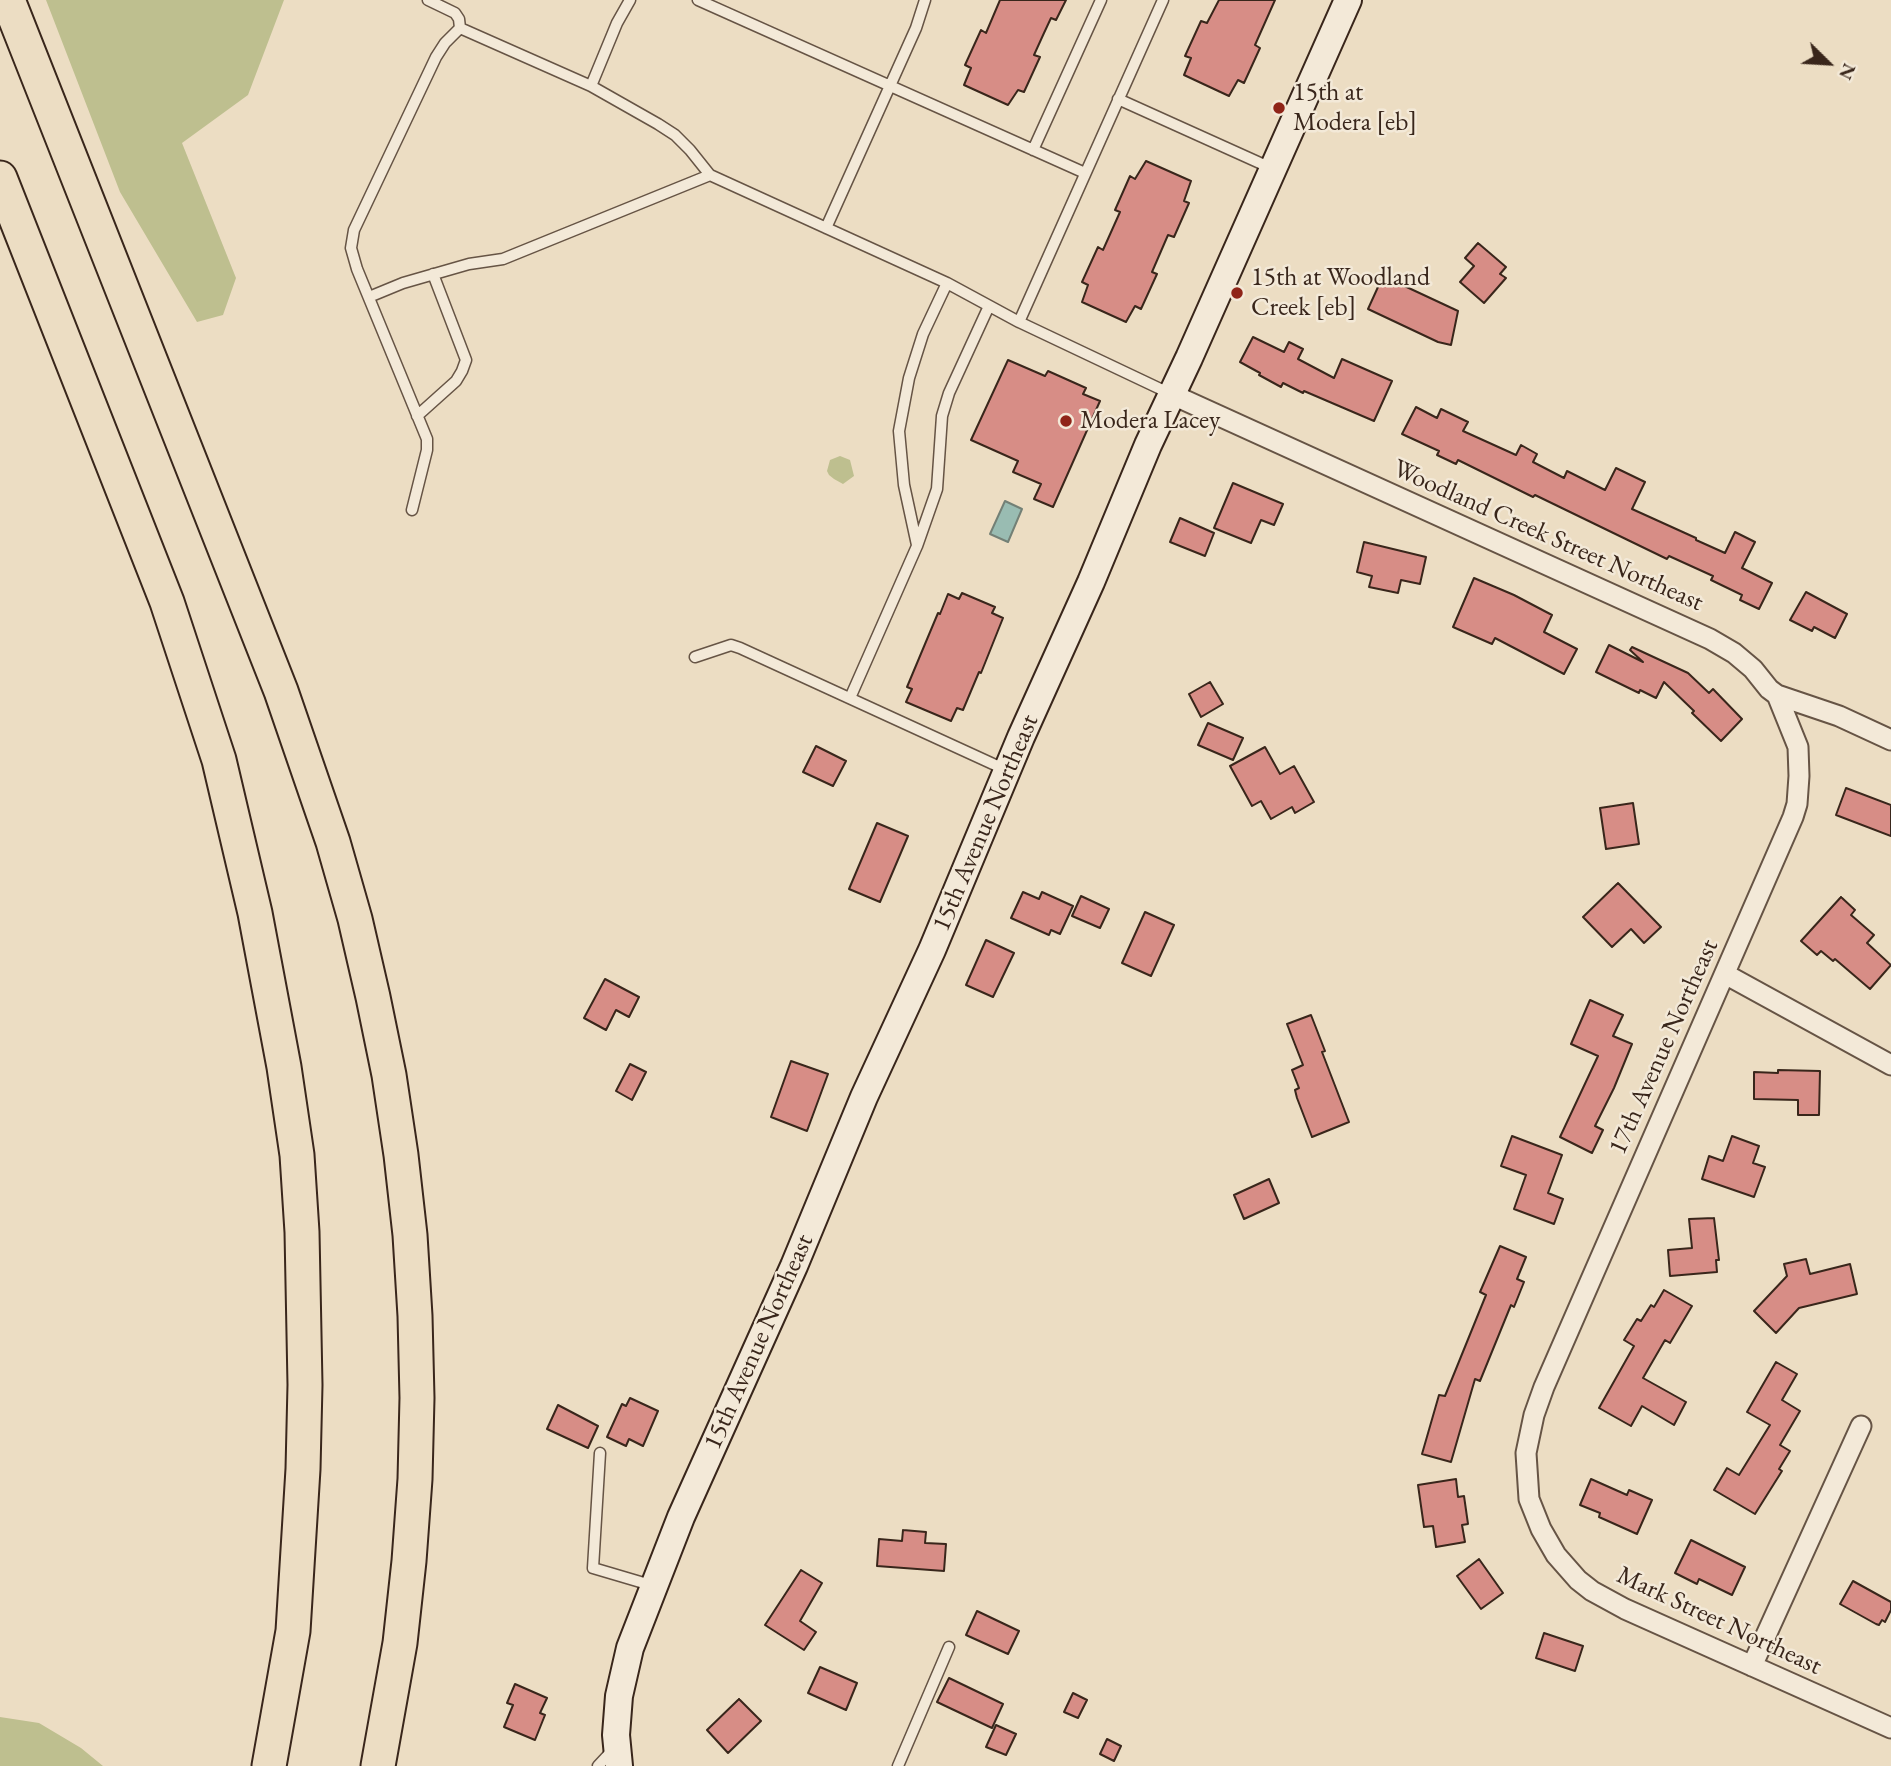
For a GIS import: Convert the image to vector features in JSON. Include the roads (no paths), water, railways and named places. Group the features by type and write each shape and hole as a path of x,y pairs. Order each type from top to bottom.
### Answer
{"highway":[{"path":"8,0 281,691 333,842 373,997 389,1075 405,1195 415,1316 417,1398 415,1479 400,1643 378,1766"},
{"path":"0,178 167,602 219,760 239,841 284,1067 297,1154 302,1232 305,1385 293,1631 269,1766"}],"street":[{"name":"15th Avenue Northeast","path":"618,1756 619,1696 630,1648 681,1517 794,1266 864,1097 932,950 1021,737 1091,582 1147,444 1348,0"},
{"name":"Woodland Creek Street Northeast","path":"1171,394 1710,639 1743,661 1777,695 1839,716 1891,740"},
{"name":"17th Avenue Northeast","path":"1534,1415 1793,817 1799,776 1798,747 1777,695"},
{"path":"1725,974 1891,1066"},
{"name":"Mark Street Northeast","path":"1534,1415 1526,1453 1529,1499 1541,1529 1556,1555 1566,1568 1592,1591 1625,1609 1891,1728"},
{"path":"1752,1666 1861,1426"}],"lane":[{"path":"428,0 455,13 460,28"},
{"path":"591,86 617,23 631,0"},
{"path":"698,0 1085,173"},
{"path":"826,228 916,28 925,0"},
{"path":"1033,150 1101,0"},
{"path":"1019,321 1163,0"},
{"path":"460,28 591,86 675,135 710,175 947,284 1171,394"},
{"path":"412,510 427,450 427,439 357,269 351,248 354,230 436,57 460,28"},
{"path":"1118,99 1273,168"},
{"path":"369,297 433,274 469,264 503,259 710,175"},
{"path":"417,416 456,381 466,360 433,274"},
{"path":"917,546 904,485 899,431 909,379 923,334 947,284"},
{"path":"850,698 917,546 937,489 942,416 949,393 989,306"},
{"path":"695,657 731,645 1008,771"},
{"path":"600,1453 593,1568 654,1586"},
{"path":"898,1766 950,1647"},
{"path":"598,1766 618,1756"}],"water":[{"path":"1005,501 1022,509 1008,542 990,534"}],"place":[{"name":"15th at Modera [eb]","path":"1279,108"},
{"name":"15th at Woodland Creek [eb]","path":"1237,293"},
{"name":"Modera Lacey","path":"1066,421"}]}
